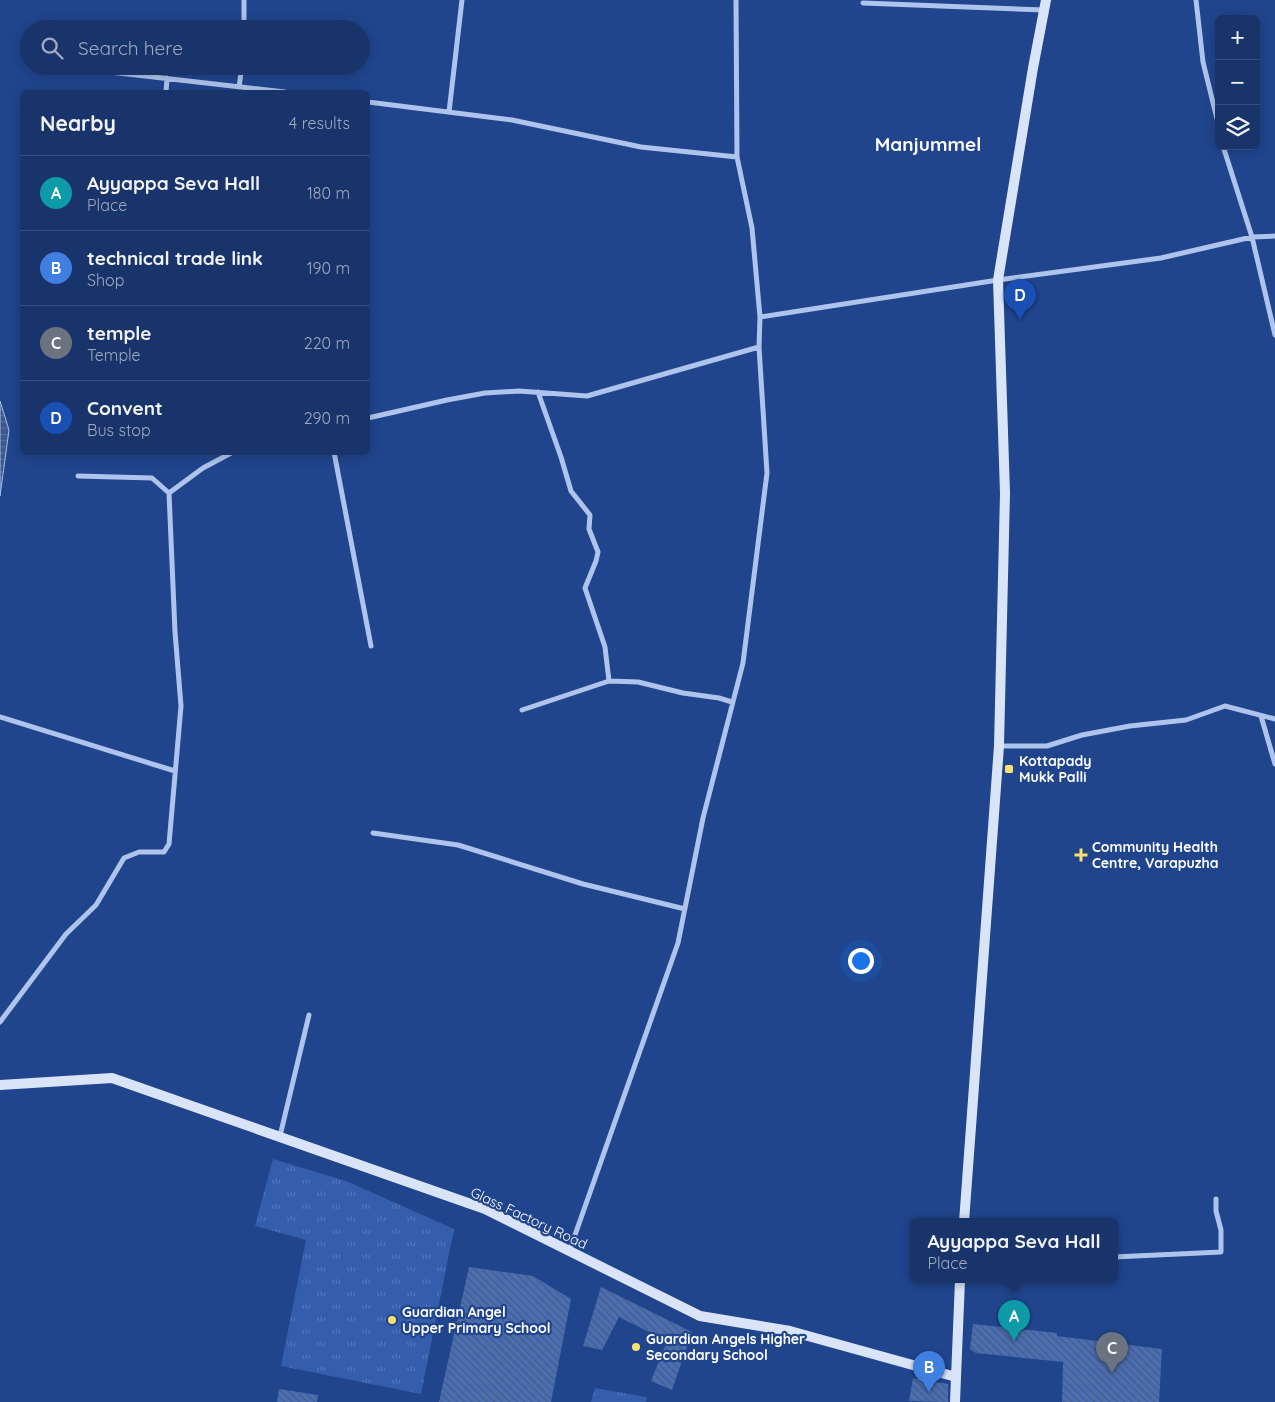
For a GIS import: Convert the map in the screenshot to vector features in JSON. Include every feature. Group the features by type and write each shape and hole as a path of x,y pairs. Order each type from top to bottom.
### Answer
{"main road":[{"path":"964,1218 998,746 1005,493 998,280 1045,5"},
{"name":"Glass Factory Road","path":"0,1086 112,1078 485,1209 700,1316 790,1331 956,1377"},
{"path":"955,1402 960,1283"}],"street":[{"path":"244,0 244,20"},
{"path":"449,112 462,0"},
{"path":"569,1252 678,942 702,818 743,663 767,473 758,347 760,317 752,228 738,157 736,0"},
{"path":"1196,0 1203,62 1215,111"},
{"path":"863,3 1045,5"},
{"path":"142,75 264,90"},
{"path":"239,87 241,75"},
{"path":"166,90 167,78"},
{"path":"370,102 512,120 641,147 738,157"},
{"path":"1224,150 1252,237 1275,335"},
{"path":"760,317 998,280 1161,258 1252,237 1275,236"},
{"path":"370,418 486,393 519,391 587,396 758,347"},
{"path":"538,392 571,491 590,515 589,529 598,552 585,588 605,647 609,681"},
{"path":"169,493 203,468 227,455"},
{"path":"335,455 371,646"},
{"path":"0,1022 66,934 96,904 124,858 138,852 164,852 169,844 181,706 175,632 169,493 152,478 78,476"},
{"path":"522,710 609,681 638,682 732,702"},
{"path":"998,746 1047,746 1082,735 1130,726 1186,720 1225,706 1275,719"},
{"path":"1261,716 1275,764"},
{"path":"0,717 175,771"},
{"path":"373,833 458,845 583,884 685,909"},
{"path":"280,1137 309,1015"},
{"path":"1118,1257 1221,1252 1221,1230 1216,1211 1216,1199"}],"green space":[{"path":"273,1159 346,1181 454,1229 421,1394 281,1366 306,1240 255,1226"},
{"path":"595,1388 647,1397 646,1402 591,1402"}],"shaded area":[{"path":"0,401 9,430 0,496"}],"building":[{"path":"469,1267 533,1276 571,1299 551,1402 439,1402"},
{"path":"601,1287 692,1332 672,1390 651,1381 667,1341 619,1317 602,1350 583,1346"},
{"path":"973,1324 1057,1333 1057,1336 1162,1349 1159,1402 1062,1402 1063,1362 976,1353 970,1349"},
{"path":"913,1378 948,1384 948,1402 909,1401"},
{"path":"279,1389 318,1395 317,1402 277,1402"}],"place":[{"name":"Convent","path":"1020,320"},
{"name":"Kottapady Mukk Palli","path":"1009,769"},
{"name":"Community Health Centre, Varapuzha","path":"1081,855"},
{"name":"Guardian Angel Upper Primary School","path":"392,1320"},
{"name":"Ayyappa Seva Hall","path":"1014,1341"},
{"name":"Guardian Angels Higher Secondary School","path":"636,1347"},
{"name":"temple","path":"1112,1373"},
{"name":"technical trade link","path":"929,1392"}],"district":[{"name":"Manjummel","path":"928,144"}]}
